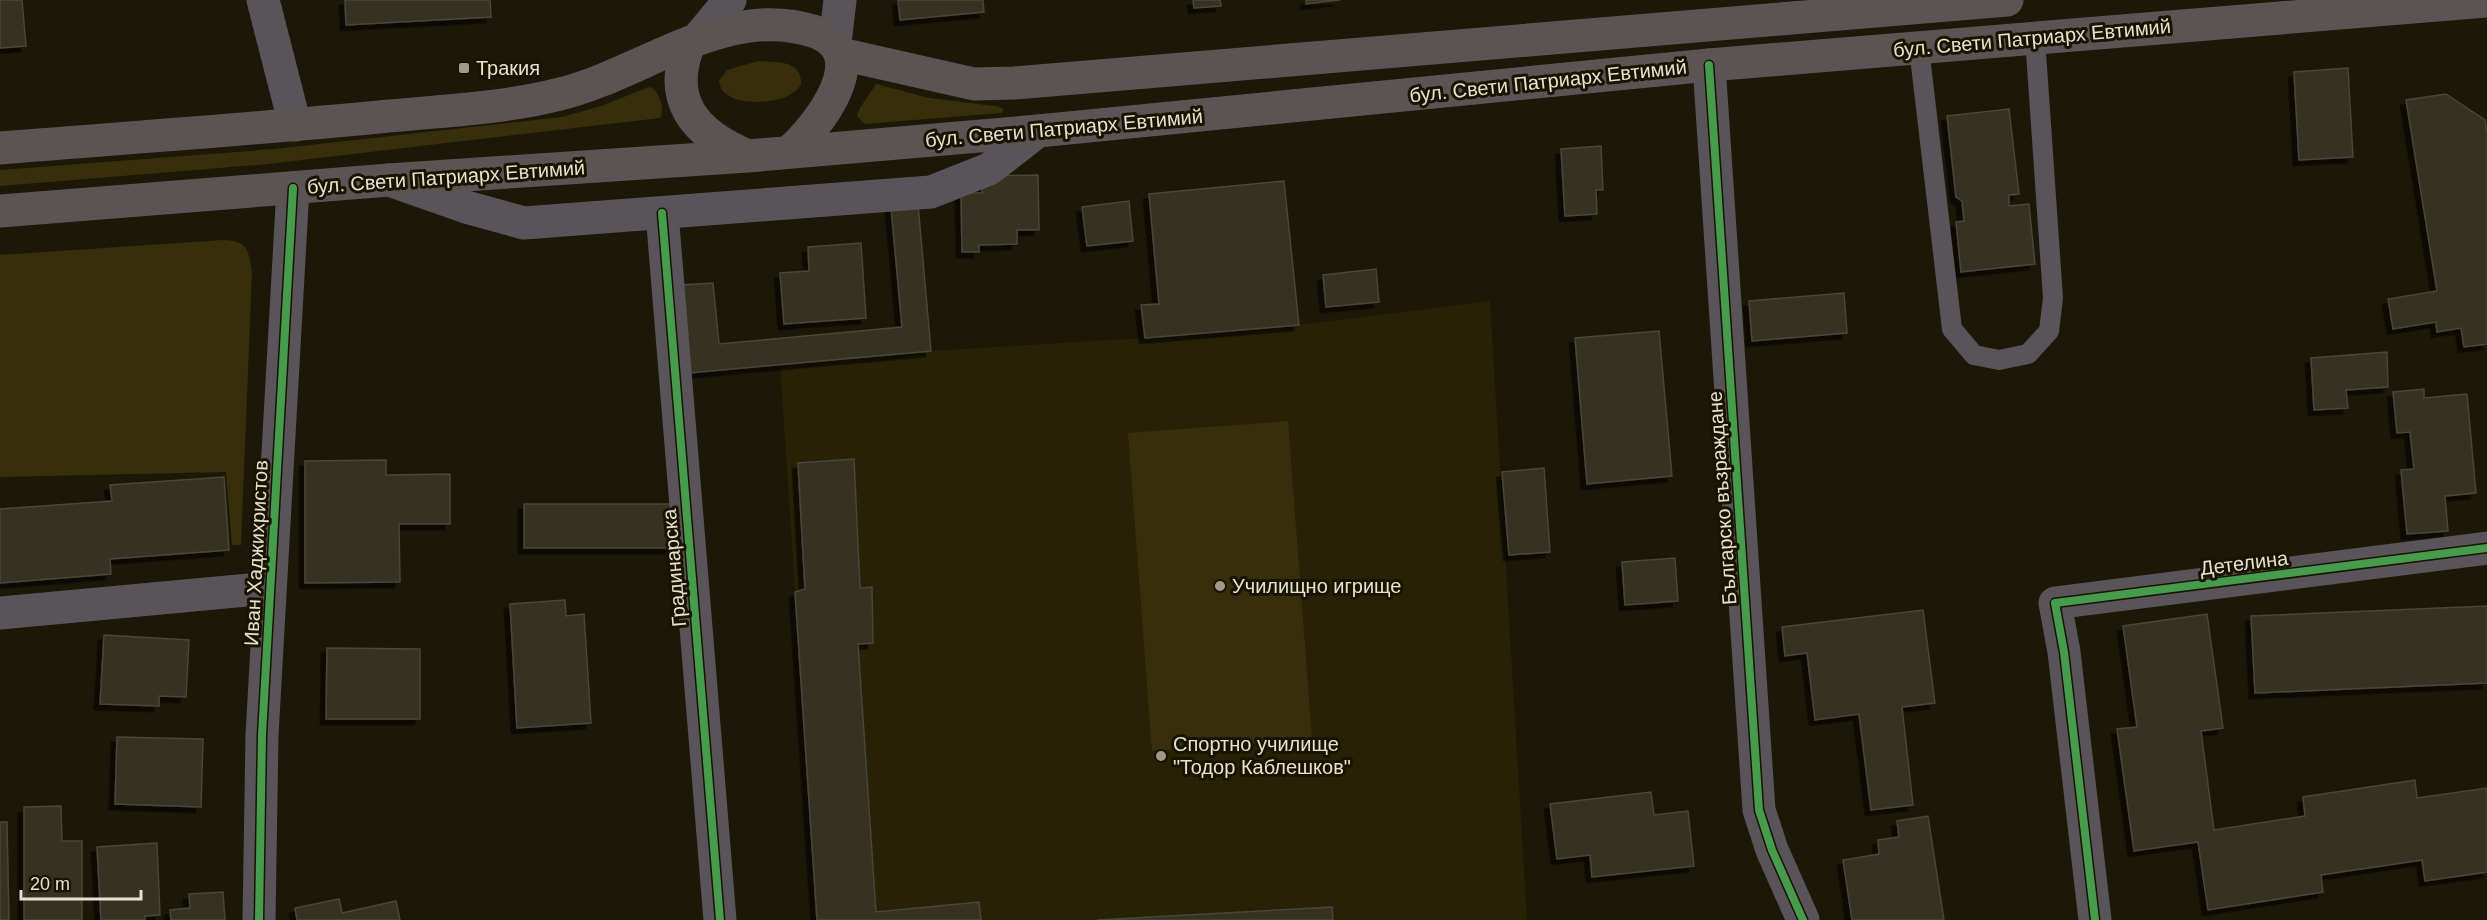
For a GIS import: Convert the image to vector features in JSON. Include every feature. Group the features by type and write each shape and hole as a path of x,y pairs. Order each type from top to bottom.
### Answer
{"main road":[{"name":"бул. Свети Патриарх Евтимий","path":"838,49 974,84 1014,83 2007,0"},
{"name":"бул. Свети Патриарх Евтимий","path":"789,152 1038,131 1709,65 2487,1"},
{"path":"0,148 295,125 510,104 561,94 620,75 694,40 743,27 778,26 813,31 838,49 839,81 834,94 812,129 789,152 748,156 717,141 704,131 692,120 685,105 681,76 683,63 694,40"},
{"name":"бул. Свети Патриарх Евтимий","path":"0,211 389,180 748,156"}],"street":[{"path":"262,0 295,125"},
{"path":"694,40 730,0"},
{"path":"838,49 840,0"},
{"name":"Българско възраждане","path":"1709,65 1759,810 1772,850 1803,920"},
{"path":"389,180 466,207 524,223 662,213 931,192 989,169 1038,131"},
{"name":"Иван Хаджихристов","path":"259,920 262,735 293,188"},
{"name":"Градинарска","path":"662,213 720,920"},
{"name":"Детелина","path":"2095,920 2064,652 2055,603 2487,548"},
{"path":"0,613 270,588"}],"lane":[{"path":"1919,48 1952,329 1974,355 1998,360 2028,354 2049,331 2053,298 2035,38"}],"shaded area":[{"path":"758,61 780,62 793,67 801,77 801,85 786,97 757,102 737,99 722,89 719,81 727,70"},
{"path":"876,84 929,98 995,106 1002,108 1003,111 1001,113 865,124 857,116"},
{"path":"649,87 654,89 660,99 662,111 660,118 268,164 0,186 0,170 274,149 562,117 601,106"},
{"path":"223,240 237,242 245,247 252,271 241,545 232,545 226,472 0,477 0,255"},
{"name":"Спортно училище \"Тодор Каблешков\"","path":"1490,301 1527,920 817,920 780,365 931,351 1145,338 1299,325"},
{"name":"Училищно игрище","path":"1288,421 1312,739 1152,751 1128,433"}],"building":[{"path":"0,0 22,0 26,46 0,48"},
{"path":"345,0 490,0 491,17 346,25"},
{"path":"898,0 983,0 984,12 900,20"},
{"path":"1193,0 1220,0 1221,6 1194,8"},
{"path":"1306,0 1340,0 1306,4"},
{"path":"2348,68 2353,157 2299,160 2294,72"},
{"path":"2446,94 2485,120 2487,132 2487,344 2464,347 2461,328 2437,332 2436,322 2393,329 2388,299 2437,291 2406,100"},
{"path":"2009,109 2019,194 2009,195 2009,206 2029,204 2035,264 1961,272 1956,222 1964,221 1962,201 1956,197 1947,116"},
{"path":"1601,146 1603,190 1596,190 1597,214 1565,216 1561,149"},
{"path":"1038,175 1039,230 1017,230 1017,244 979,245 979,252 962,252 961,193 982,193 982,176"},
{"path":"1284,181 1299,325 1145,338 1141,305 1159,304 1149,194"},
{"path":"1129,201 1133,241 1087,246 1082,207"},
{"path":"918,204 931,351 689,373 681,285 713,283 719,344 902,327 891,207"},
{"path":"861,243 866,318 784,324 780,273 809,271 808,247"},
{"path":"1376,269 1379,302 1326,307 1323,275"},
{"path":"1844,293 1847,333 1752,341 1749,301"},
{"path":"1659,331 1672,476 1587,484 1575,338"},
{"path":"2387,352 2388,387 2346,390 2348,408 2314,410 2311,358"},
{"path":"2424,389 2424,398 2467,394 2476,493 2445,496 2448,531 2407,534 2401,470 2414,469 2410,432 2397,433 2393,392"},
{"path":"854,459 860,588 872,587 873,643 858,644 876,912 979,902 981,920 817,920 795,592 805,589 798,463"},
{"path":"386,460 386,475 450,474 450,524 399,524 400,582 305,583 305,461"},
{"path":"1544,468 1550,552 1509,555 1502,472"},
{"path":"224,477 229,550 110,559 111,574 0,583 0,509 112,501 110,485"},
{"path":"524,504 670,504 670,548 524,548"},
{"path":"1675,558 1678,601 1625,605 1622,562"},
{"path":"565,600 566,616 584,614 591,723 517,728 510,604"},
{"path":"2487,606 2487,683 2255,693 2251,616"},
{"path":"1923,610 1935,703 1902,707 1913,805 1871,810 1859,714 1815,720 1807,653 1785,656 1782,627"},
{"path":"2207,614 2223,728 2201,731 2214,830 2305,816 2303,797 2415,780 2417,798 2487,788 2487,872 2425,881 2422,860 2321,875 2323,892 2208,910 2198,842 2134,851 2117,729 2137,727 2123,626"},
{"path":"104,635 189,640 186,697 159,696 159,706 100,704"},
{"path":"327,648 420,649 420,719 326,719"},
{"path":"117,737 203,739 201,807 115,804"},
{"path":"1651,792 1654,815 1688,811 1694,866 1592,877 1590,855 1557,859 1550,804"},
{"path":"61,806 62,841 82,841 82,920 24,920 24,807"},
{"path":"1928,816 1944,920 1852,920 1843,860 1879,854 1878,840 1899,837 1897,821"},
{"path":"0,822 7,822 9,920 0,920"},
{"path":"157,843 160,915 145,916 145,920 101,920 97,847"},
{"path":"223,892 225,920 171,920 170,910 190,908 189,894"},
{"path":"339,899 342,913 396,901 400,920 297,920 295,908"},
{"path":"1332,907 1333,920 1097,920"}],"cycle path":[{"path":"1709,65 1759,810 1772,850 1803,920"},
{"path":"259,920 262,735 293,188"},
{"path":"662,213 720,920"},
{"path":"2095,920 2064,652 2055,603 2487,548"}],"place":[{"name":"Тракия","path":"464,68"},
{"name":"Училищно игрище","path":"1220,586"},
{"name":"Спортно училище \"Тодор Каблешков\"","path":"1161,756"}]}
